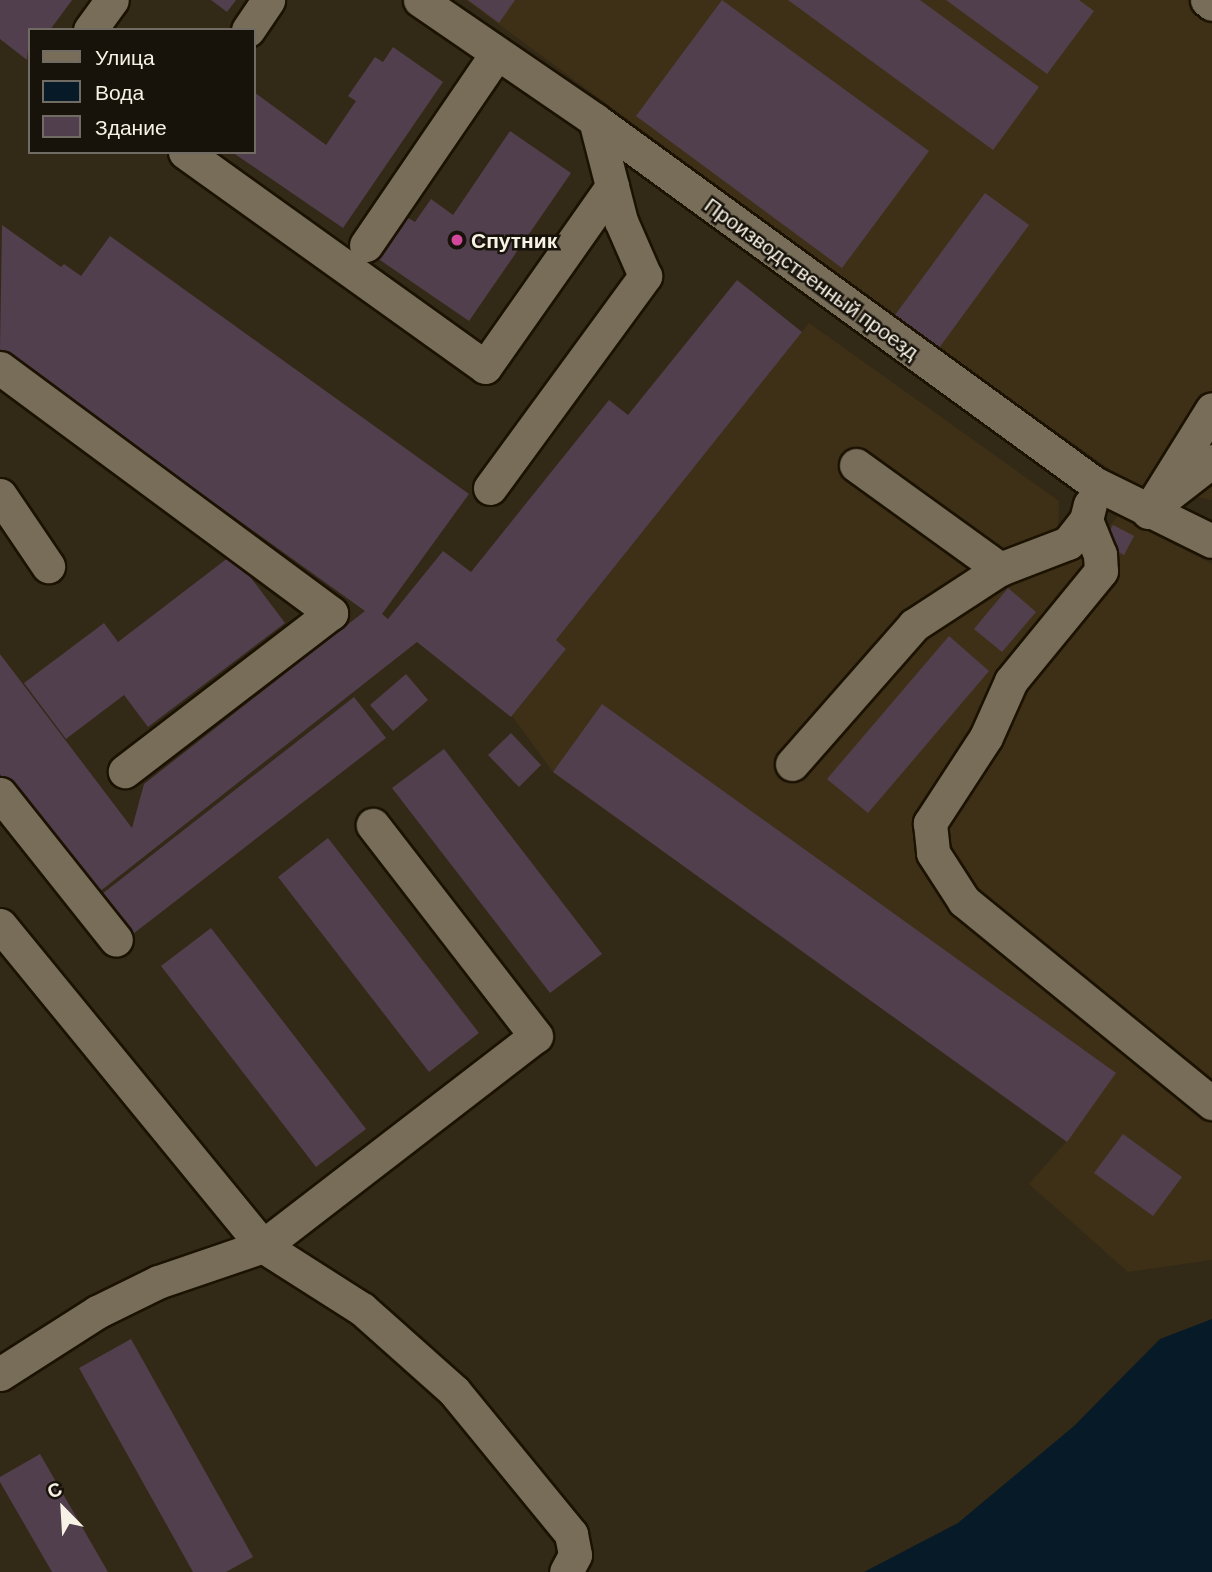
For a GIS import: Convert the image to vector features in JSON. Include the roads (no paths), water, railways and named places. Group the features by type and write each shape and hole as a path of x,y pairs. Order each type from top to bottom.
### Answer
{"street":[{"path":"91,28 112,0"},
{"path":"248,28 268,0"},
{"name":"Производственный проезд","path":"420,0 594,120 1094,483 1148,512 1212,541"},
{"path":"1207,0 1212,4"},
{"path":"366,245 497,53"},
{"path":"489,488 645,276 612,186 594,120"},
{"path":"188,154 485,367 612,186"},
{"path":"0,368 331,613 125,771"},
{"path":"1148,512 1212,409"},
{"path":"1148,512 1212,461"},
{"path":"856,465 1000,569"},
{"path":"792,764 914,625 1000,569 1059,548 1086,520 1094,483"},
{"path":"0,495 48,566"},
{"path":"1086,520 1100,554 1101,571 1012,681 986,737 930,823 933,853 940,870 964,901 1212,1103"},
{"path":"0,794 116,940"},
{"path":"0,1374 97,1312 158,1282 263,1246 536,1037 373,825"},
{"path":"0,925 263,1246 362,1309 454,1391 571,1534 575,1555 566,1572"}],"water":[{"path":"1212,1319 1212,1572 864,1572 958,1523 1074,1426 1160,1339"}],"place":[{"name":"Спутник","path":"457,240"}]}
